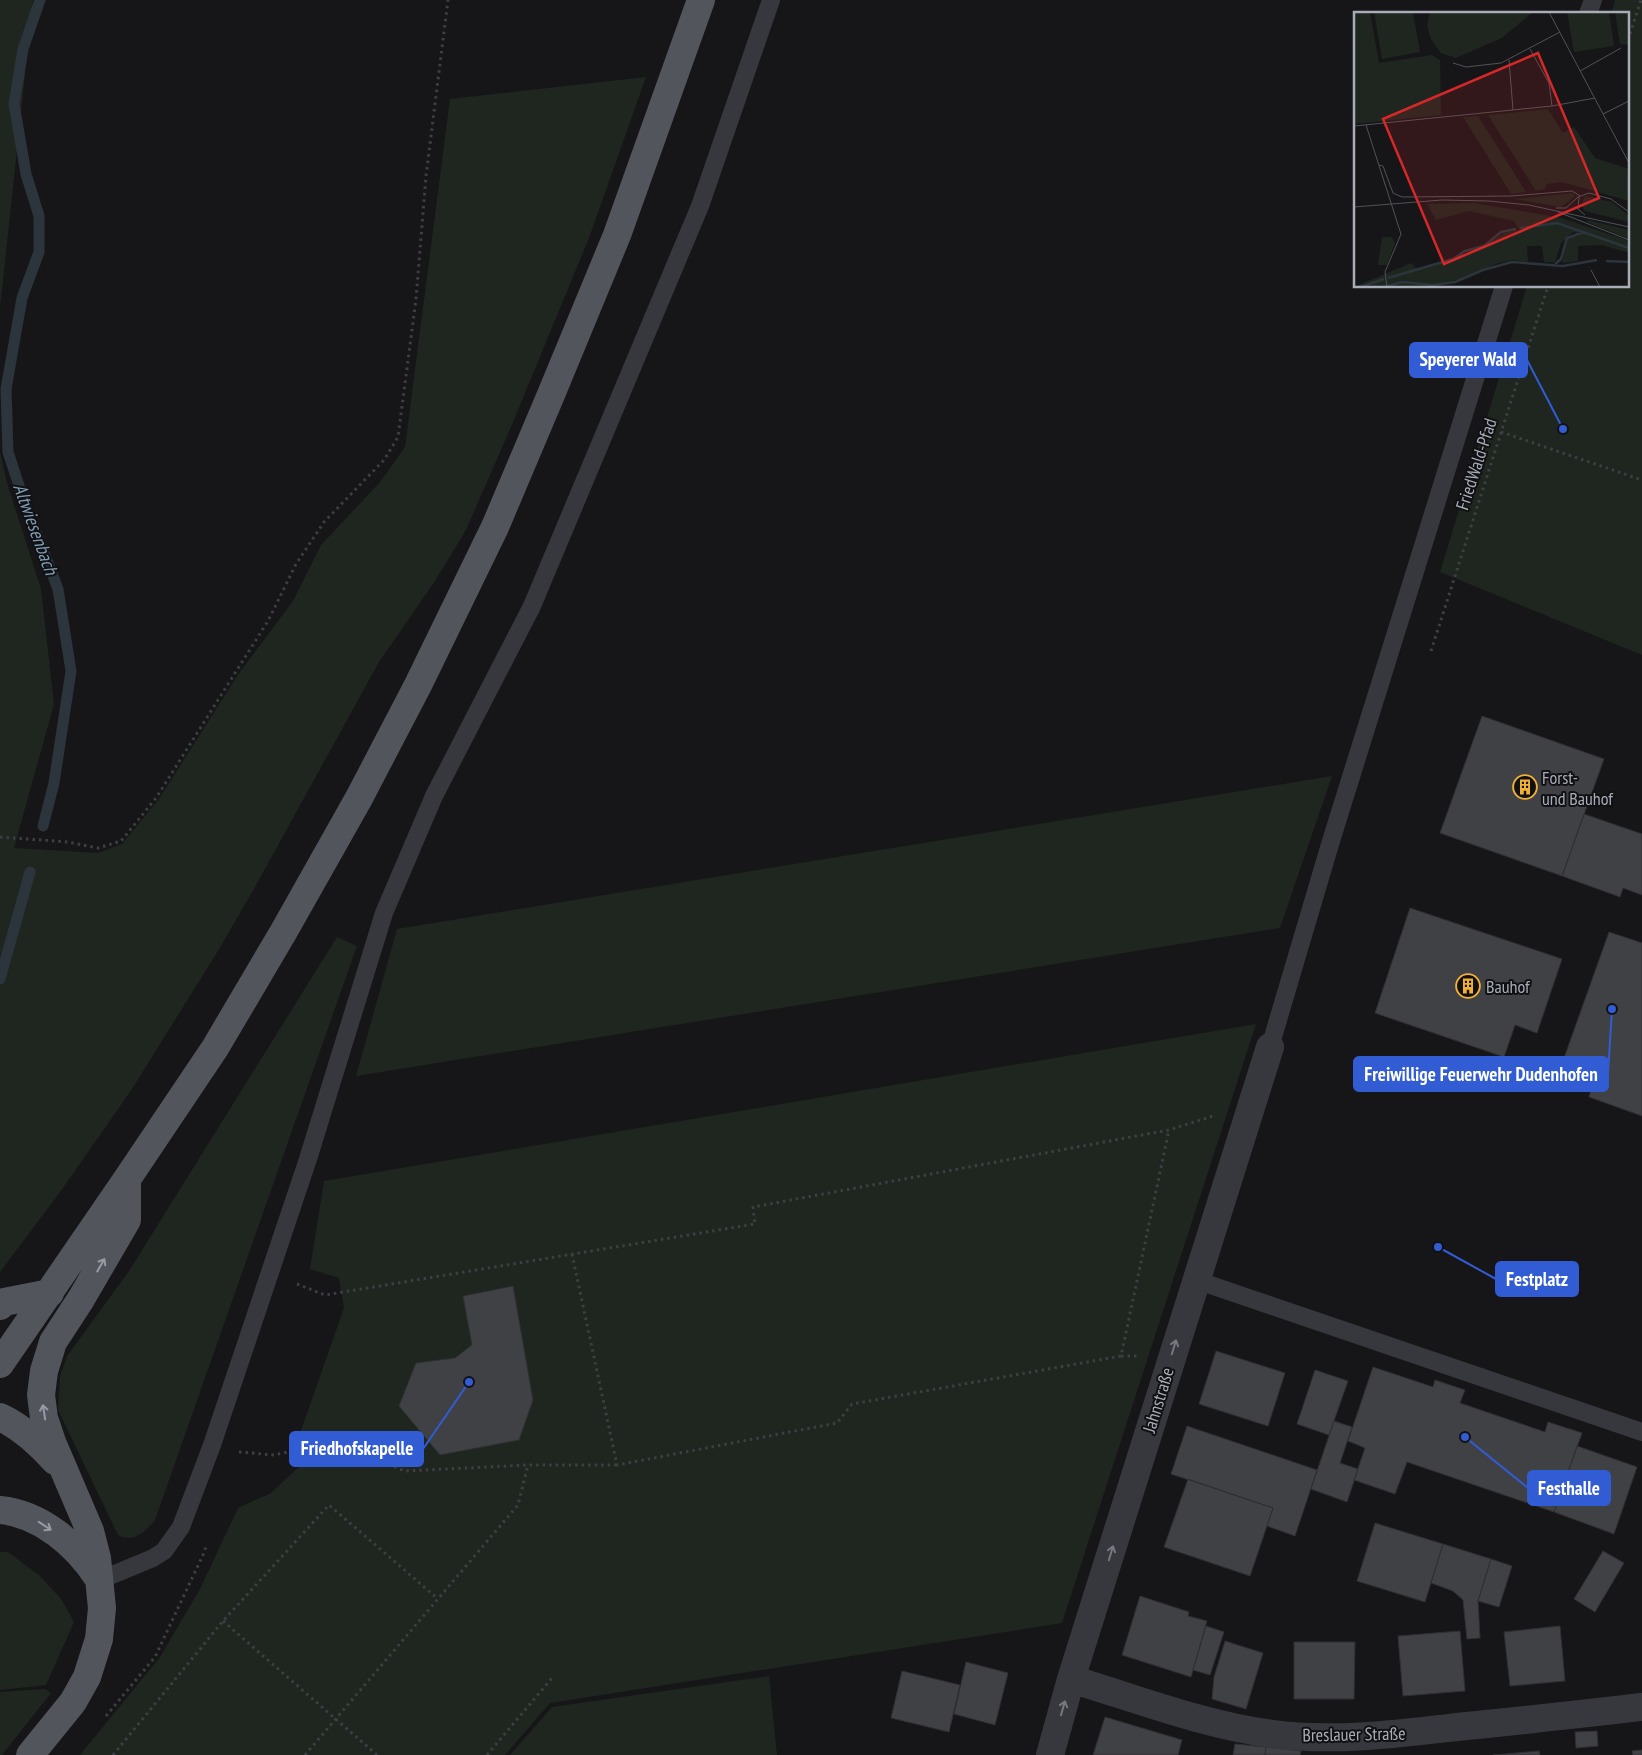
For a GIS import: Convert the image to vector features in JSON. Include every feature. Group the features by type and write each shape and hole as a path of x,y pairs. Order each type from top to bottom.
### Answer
{"main road":[{"path":"0,1364 215,1048 359,798 418,685 495,527 554,388 617,235 701,0"},
{"path":"30,1755 73,1702 87,1677 99,1639 102,1608 97,1558 90,1532 52,1442 44,1418 41,1395 44,1371 53,1342 81,1299 127,1220 127,1179"},
{"path":"0,1306 4,1302 50,1293"},
{"path":"0,1417 13,1423 30,1436 48,1453 65,1474"},
{"path":"0,1510 9,1510 39,1522 63,1538 86,1560 100,1580"}],"street":[{"name":"Jahnstraße","path":"1050,1755 1071,1679 1270,1047"},
{"name":"Breslauer Straße","path":"1071,1679 1222,1724 1272,1734 1309,1736 1349,1737 1404,1733 1642,1707"}],"lane":[{"path":"100,1580 153,1558 164,1551 181,1527 212,1445 308,1159 384,913 434,796 535,597 700,206 771,0"},
{"path":"1589,12 1593,0"},
{"path":"1270,1047 1331,841 1503,288"},
{"path":"1196,1280 1642,1432"}],"path":[{"path":"0,837 68,842 98,848 121,842 167,782 268,621 296,564 324,522 384,460 398,437 416,299 426,176 448,0"},
{"path":"1630,34 1641,0"},
{"name":"FriedWald-Pfad","path":"1431,651 1547,288"},
{"path":"1501,432 1642,480"},
{"path":"297,1284 325,1295 755,1224 753,1207 1169,1130 1253,1103"},
{"path":"212,1445 237,1452 274,1455 336,1441 356,1447 404,1471 528,1465 617,1465 837,1423 852,1404 1122,1356 1169,1130"},
{"path":"572,1254 617,1465"},
{"path":"304,1755 518,1505 528,1465"},
{"path":"113,1755 223,1620 329,1504 438,1599"},
{"path":"223,1620 377,1755"},
{"path":"487,1755 552,1678"}],"shaded area":[{"path":"0,0 33,0 0,308"},
{"path":"1615,0 1642,0 1642,655 1440,572 1526,288 1630,288 1630,12 1612,12"},
{"path":"646,77 589,238 466,530 435,581 379,662 221,946 132,1089 63,1188 0,1272 0,452 7,483 41,589 54,704 14,848 98,853 122,844 159,799 237,676 293,601 321,545 380,482 405,447 450,99"},
{"path":"1332,776 1280,928 356,1076 397,929"},
{"path":"337,937 357,946 155,1520 139,1535 129,1538 118,1535 58,1410 60,1376 67,1356 129,1271"},
{"path":"1256,1024 1062,1623 550,1703 505,1755 80,1755 160,1657 200,1589 238,1508 271,1493 305,1461 299,1436 344,1308 339,1278 310,1269 324,1181"},
{"path":"0,1552 8,1552 40,1576 62,1600 74,1622 46,1685 0,1690"},
{"path":"769,1676 777,1755 510,1755 552,1707"},
{"path":"45,1689 51,1693 2,1755 0,1755 0,1692"}],"building":[{"name":"Forst- und Bauhof","path":"1482,716 1604,759 1562,876 1440,833"},
{"path":"1584,814 1642,834 1642,895 1623,888 1620,897 1562,876"},
{"name":"Bauhof","path":"1410,908 1562,959 1537,1033 1515,1025 1504,1057 1375,1013"},
{"path":"1609,932 1642,943 1642,1116 1589,1097 1592,1087 1558,1075"},
{"path":"513,1286 533,1400 519,1440 440,1455 399,1406 416,1363 455,1358 472,1345 463,1296"},
{"path":"1216,1351 1285,1373 1268,1426 1199,1404"},
{"path":"1373,1367 1433,1387 1435,1380 1465,1390 1460,1403 1545,1432 1548,1422 1582,1433 1554,1512 1407,1462 1395,1494 1354,1480 1365,1448 1348,1441"},
{"path":"1315,1370 1348,1381 1329,1435 1297,1424"},
{"path":"1334,1421 1352,1427 1340,1463 1358,1469 1347,1502 1311,1489"},
{"path":"1187,1426 1317,1470 1295,1536 1267,1526 1273,1508 1171,1474"},
{"path":"1577,1446 1637,1467 1614,1534 1554,1512"},
{"path":"1188,1479 1273,1508 1250,1576 1164,1547"},
{"path":"1375,1523 1443,1544 1425,1602 1357,1581"},
{"path":"1443,1544 1491,1559 1478,1601 1480,1638 1467,1639 1463,1600 1453,1591 1431,1583"},
{"path":"1603,1551 1624,1563 1595,1612 1574,1599"},
{"path":"1491,1559 1512,1566 1499,1607 1478,1601"},
{"path":"1140,1596 1189,1612 1188,1616 1207,1621 1191,1677 1122,1655"},
{"path":"1206,1626 1224,1632 1210,1675 1193,1670"},
{"path":"1560,1626 1565,1681 1510,1686 1504,1632"},
{"path":"1460,1631 1465,1691 1403,1696 1398,1636"},
{"path":"1225,1641 1263,1653 1246,1709 1212,1699 1214,1677"},
{"path":"1294,1642 1355,1642 1354,1699 1294,1699"},
{"path":"966,1662 1008,1673 995,1725 954,1714"},
{"path":"902,1671 960,1685 949,1732 891,1718"},
{"path":"1105,1717 1182,1740 1178,1755 1093,1755"},
{"path":"1597,1731 1598,1746 1576,1748 1575,1732"},
{"path":"1235,1744 1266,1747 1265,1755 1233,1755"},
{"path":"1266,1747 1301,1751 1300,1755 1265,1755"},
{"path":"1642,1750 1642,1755 1633,1755 1632,1751"},
{"path":"1539,1751 1540,1755 1493,1755"}],"waterway":[{"name":"Altwiesenbach","path":"40,0 23,49 14,104 26,174 39,216 39,252 22,298 6,389 8,452 25,504 58,589 71,671 54,783 43,826"},
{"name":"Altwiesenbach","path":"0,979 30,872"}],"place":[{"name":"Speyerer Wald","path":"1563,429"},
{"name":"Forst- und Bauhof","path":"1525,787"},
{"name":"Bauhof","path":"1468,986"},
{"name":"Freiwillige Feuerwehr Dudenhofen","path":"1612,1009"},
{"name":"Festplatz","path":"1438,1247"},
{"name":"Friedhofskapelle","path":"469,1382"},
{"name":"Festhalle","path":"1465,1437"}]}
